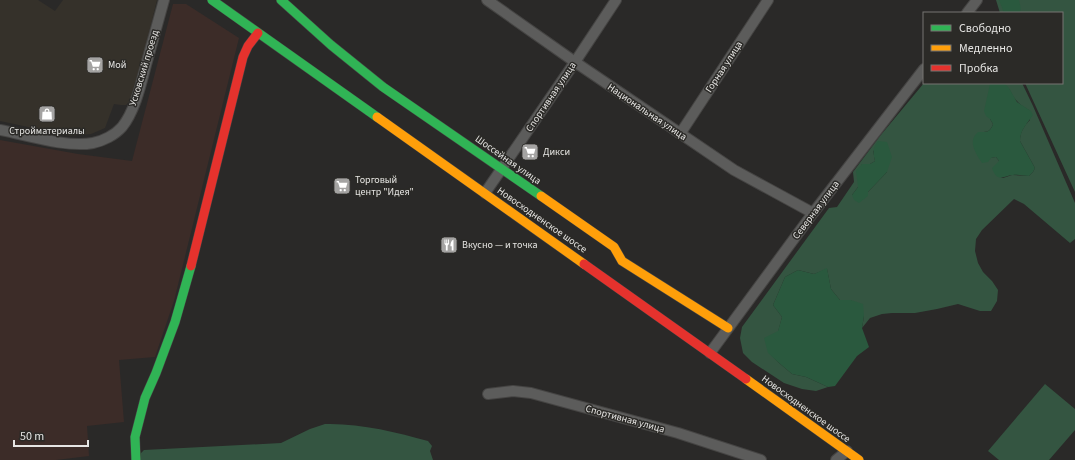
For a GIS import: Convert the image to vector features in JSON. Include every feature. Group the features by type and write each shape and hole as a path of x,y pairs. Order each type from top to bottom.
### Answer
{"street":[{"name":"Усковский проезд","path":"0,130 51,141 75,144 94,143 109,137 117,131 122,127 130,113 139,91 164,0"},
{"name":"Новосходненское шоссе","path":"214,0 258,33 859,460"},
{"name":"Шоссейная улица","path":"281,0 383,87 614,247 622,261 728,328"},
{"name":"Национальная улица","path":"487,0 734,170 813,213"},
{"name":"Спортивная улица","path":"485,193 616,0"},
{"name":"Горная улица","path":"680,134 768,0"},
{"path":"968,12 977,0"},
{"path":"136,460 135,437 141,410 177,314 243,57 248,46 258,33"},
{"name":"Северная улица","path":"710,353 813,213 923,70"},
{"name":"Спортивная улица","path":"488,394 513,391 531,393 678,433 761,460"},
{"path":"836,460 847,451"}],"shaded area":[{"path":"0,0 38,0 55,11 63,0 157,0 130,101 126,105 114,104 105,128 91,134 70,136 0,121"},
{"path":"173,4 186,4 239,38 174,301 155,357 119,360 124,422 87,426 89,456 56,460 0,460 0,140 78,154 132,161"}],"green space":[{"path":"996,0 1075,0 1075,192 1025,84 1063,84 1063,12 1000,12"},
{"path":"999,0 1019,0 1020,12 1004,12"},
{"path":"923,84 990,84 990,119 993,124 989,130 985,132 978,132 990,158 996,157 999,161 998,176 1003,178 1012,175 1029,176 1035,168 1020,141 1023,129 1030,120 1030,111 1014,98 1008,88 1003,84 1022,84 1075,203 1075,239 1070,243 1024,204 1014,199 982,230 976,239 975,251 978,263 983,272 998,290 997,301 991,311 980,311 958,304 915,313 882,314 870,318 862,328 864,316 851,300 840,300 831,289 827,269 814,274 798,270 785,277 773,305 782,317 778,332 768,352 792,374 806,377 828,387 816,391 802,389 784,383 752,362 743,353 740,338 742,327 829,208 837,207 854,182 853,172 880,136","holes":["873,150 887,172 868,192 852,195 858,187 862,164 870,164 875,161"]},
{"path":"990,84 1005,84 1017,102 1031,111 1033,115 1026,124 1020,137 1020,141 1035,168 1029,176 1015,175 1001,178 996,176 992,168 999,161 996,157 991,158 988,162 982,163 975,152 973,139 978,132 985,132 992,127 993,124 986,116 984,111"},
{"path":"878,141 887,142 892,157 887,172 868,192 868,196 859,203 854,200 852,195 858,187 856,171 862,164 870,164 875,161 874,151"},
{"path":"827,268 831,289 840,300 851,300 863,304 864,316 862,328 869,347 857,356 835,386 828,387 806,377 792,374 768,353 764,338 778,331 782,317 773,305 785,277 798,270 814,274"},
{"path":"1045,384 1075,409 1075,430 1049,460 999,460 988,451"},
{"path":"325,424 351,425 390,431 428,441 432,446 430,451 433,460 141,460 141,453 144,450 281,443 310,429"}],"traffic: fast":[{"path":"212,0 377,117"},
{"path":"281,0 331,45 383,87 541,196"},
{"path":"136,460 135,437 145,398 175,322 191,266"}],"traffic: slow":[{"path":"377,117 584,264"},
{"path":"541,196 614,247 622,261 728,328"},
{"path":"746,379 859,460"}],"traffic: jam":[{"path":"191,266 243,57 248,46 258,33"},
{"path":"584,264 746,379"}],"place":[{"name":"Мой","path":"95,65"},
{"name":"Стройматериалы","path":"47,114"},
{"name":"Дикси","path":"530,152"},
{"name":"Торговый центр \"Идея\"","path":"342,186"},
{"name":"Вкусно — и точка","path":"449,245"}]}
